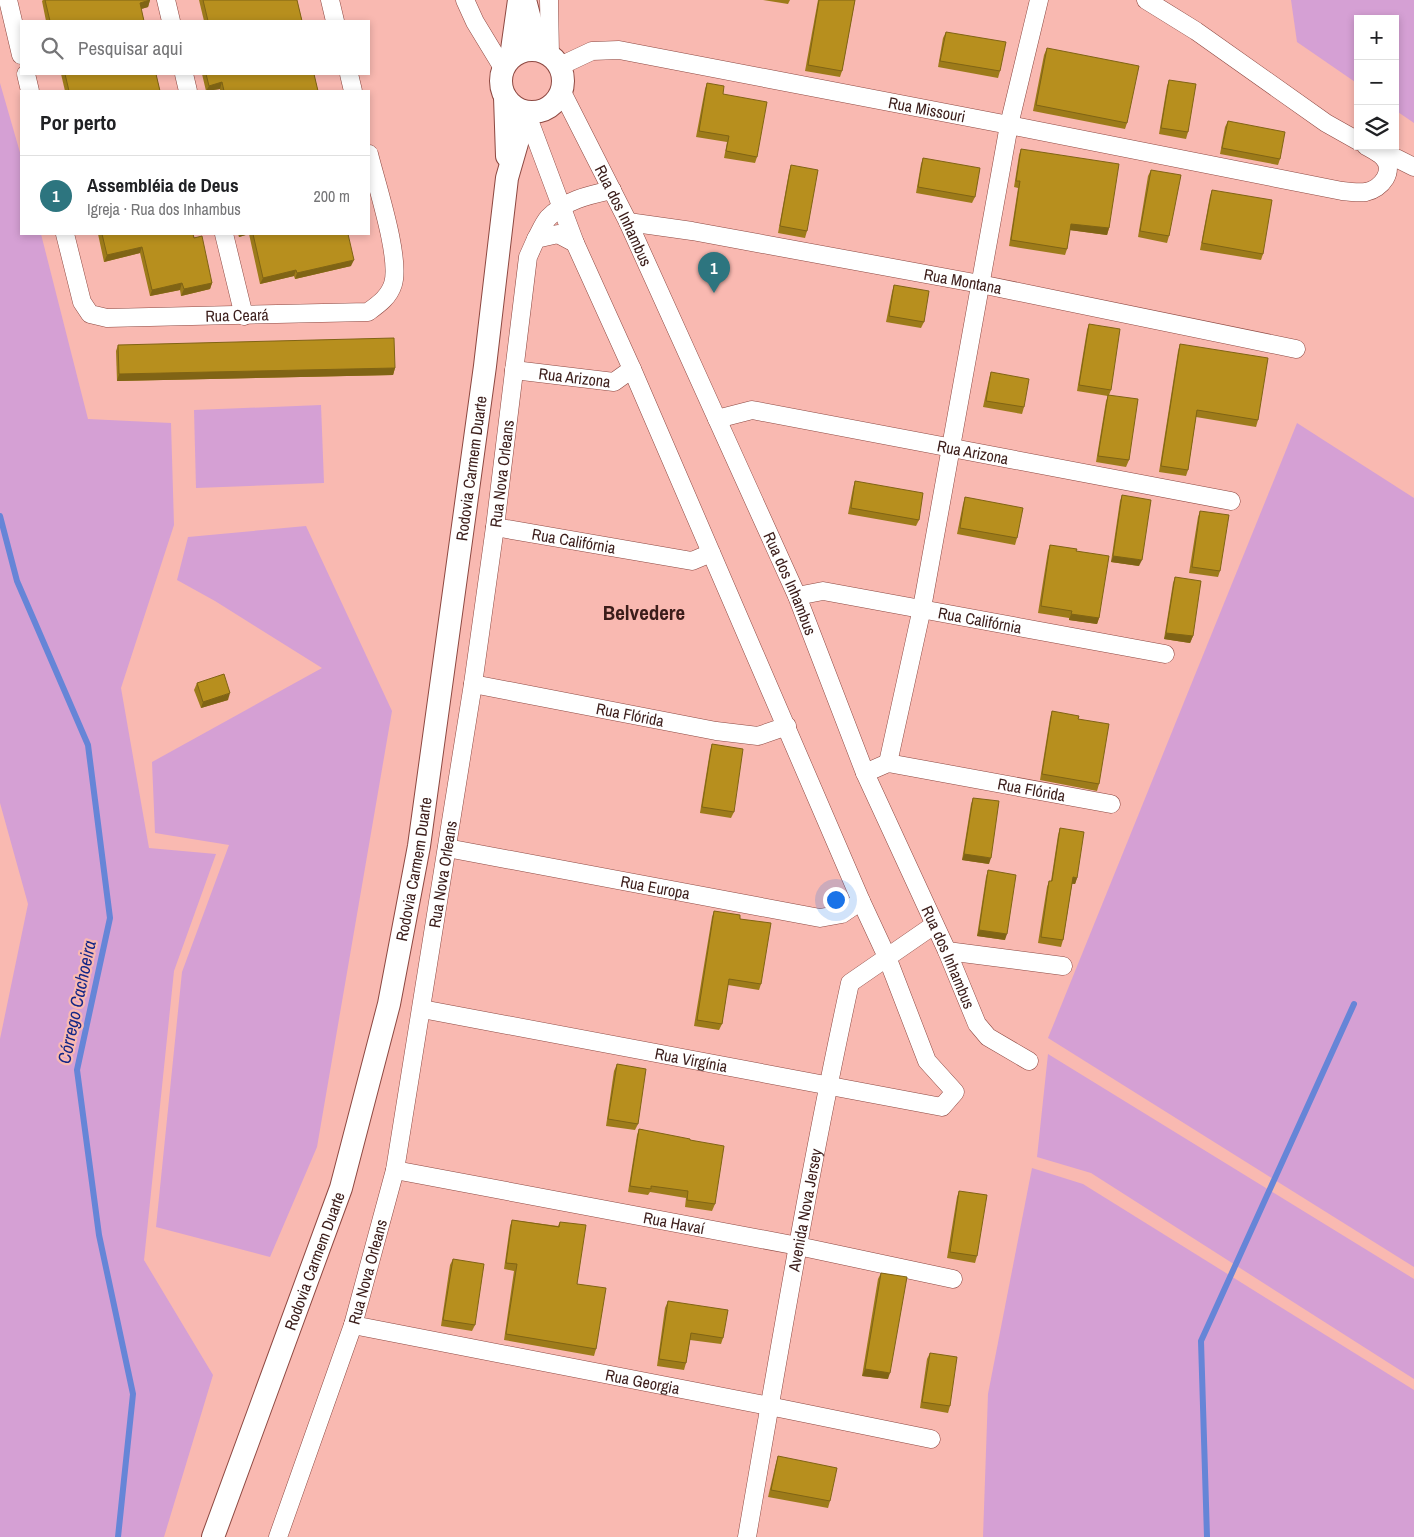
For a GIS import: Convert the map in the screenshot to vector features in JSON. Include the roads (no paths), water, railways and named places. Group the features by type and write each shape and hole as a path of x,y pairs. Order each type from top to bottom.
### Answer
{"street":[{"path":"8,0 20,51"},
{"path":"166,0 171,20"},
{"path":"330,0 335,20"},
{"path":"465,0 475,22 507,63"},
{"path":"519,0 507,63 500,83 505,97 516,108 526,112 543,110 554,103 562,92 564,78 549,57 525,0"},
{"path":"549,0 549,57"},
{"path":"865,774 888,763 922,608 1010,125 1039,0"},
{"path":"1146,0 1196,31 1326,123 1354,139"},
{"name":"Rua Missouri","path":"549,57 592,51 619,50 1342,191 1367,191 1375,189 1385,180 1388,168 1383,156"},
{"path":"507,63 524,51 549,57"},
{"path":"26,75 30,90"},
{"path":"184,75 188,90"},
{"path":"349,75 353,90"},
{"name":"Rua dos Inhambus","path":"562,92 628,222 796,596 865,774 947,951 977,1024 988,1037 1029,1061"},
{"name":"Rodovia Carmem Duarte","path":"505,97 508,178"},
{"path":"526,112 575,243 632,369 710,553 887,957"},
{"name":"Rodovia Carmem Duarte","path":"213,1537 341,1188 389,1004 420,846 485,366 508,178 526,112"},
{"path":"1373,150 1383,156 1398,159 1414,167"},
{"name":"Rua Ceará","path":"66,235 82,302 90,314 106,318 368,312 382,302 393,285 396,270 370,158"},
{"path":"561,207 584,196 612,190"},
{"name":"Rua Nova Orleans","path":"278,1537 353,1326 395,1170 473,684 495,527 528,257 547,219 561,207"},
{"name":"Rua Montana","path":"628,222 692,231 980,284 1296,349"},
{"path":"536,239 558,234 575,243"},
{"path":"224,235 244,316"},
{"name":"Rua Arizona","path":"514,370 614,382 632,369"},
{"name":"Rua Arizona","path":"717,419 752,410 1231,501"},
{"name":"Rua Califórnia","path":"495,527 692,561 710,553"},
{"name":"Rua Califórnia","path":"796,596 823,591 1165,654"},
{"name":"Rua Flórida","path":"473,684 716,731 758,736 787,726"},
{"name":"Rua Flórida","path":"888,763 1111,804"},
{"name":"Rua Europa","path":"447,848 820,918 842,914 861,901"},
{"name":"Avenida Nova Jersey","path":"747,1537 827,1086 850,983 934,925"},
{"path":"947,951 1063,966"},
{"name":"Rua Virgínia","path":"422,1009 942,1107 955,1092 927,1061 887,957"},
{"name":"Rua Havaí","path":"395,1170 798,1246 953,1279"},
{"name":"Rua Georgia","path":"353,1326 931,1439"}],"waterway":[{"name":"Córrego Cachoeira","path":"0,516 17,581 88,745 110,918 77,1070 99,1235 133,1394 118,1537"},
{"path":"1207,1537 1201,1341 1354,1004"}],"place":[{"name":"Assembléia de Deus","path":"714,293"}],"district":[{"name":"Belvedere","path":"644,613"}]}
